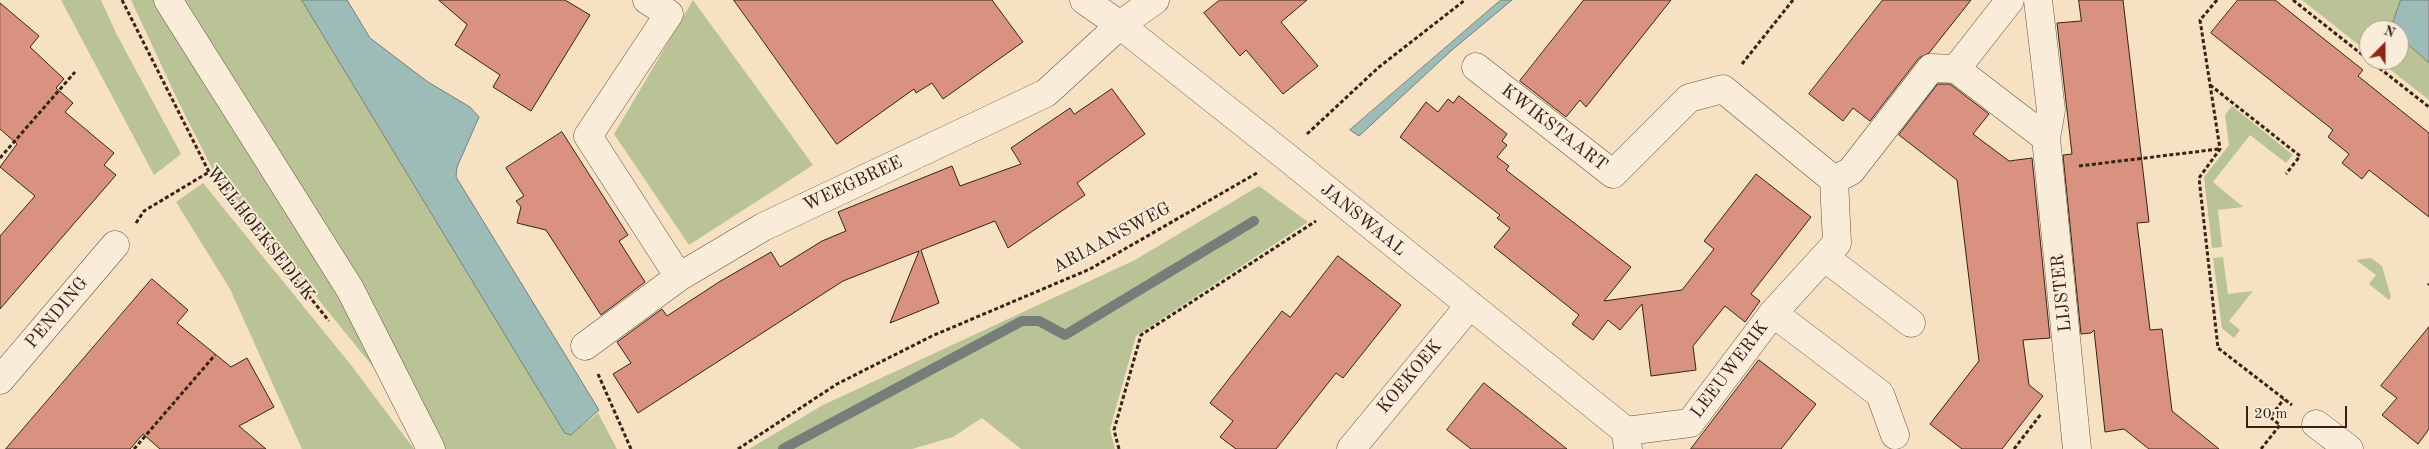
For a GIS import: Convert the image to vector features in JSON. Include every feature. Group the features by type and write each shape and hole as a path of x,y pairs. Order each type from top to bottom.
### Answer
{"street":[{"path":"168,0 350,289 431,449"},
{"path":"647,0 669,14 588,136 679,277"},
{"name":"JANSWAAL","path":"1084,0 1120,25 1284,155 1470,306 1627,440"},
{"name":"WEEGBREE","path":"585,346 679,277 763,227 1046,93 1120,25 1155,0"},
{"path":"1956,69 2010,0"},
{"name":"LIJSTER","path":"2038,0 2051,110 2046,138 2077,449"},
{"name":"KWIKSTAART","path":"1476,67 1614,174 1689,98 1723,88"},
{"path":"1834,180 1852,171 1931,68 1956,69 2046,138"},
{"path":"1723,88 1834,180"},
{"path":"1834,180 1830,250 1911,323"},
{"name":"PENDING","path":"0,380 115,245"},
{"name":"LEEUWERIK","path":"1627,440 1690,423 1774,313 1830,250"},
{"name":"KOEKOEK","path":"1351,449 1470,306"},
{"name":"LEEUWERIK","path":"1774,313 1880,394 1894,435"},
{"path":"2316,424 2349,449"}],"path":[{"name":"WELHOEKSEDIJK","path":"122,0 209,172 332,324"},
{"name":"ARIAANSWEG","path":"738,449 837,384 932,336 1090,269 1237,186 1284,155 1379,67 1465,0"},
{"path":"1723,88 1793,0"},
{"path":"2217,0 2200,20 2220,149 2199,178 2218,348 2316,424"},
{"path":"2293,0 2359,52"},
{"path":"2382,70 2429,107"},
{"path":"0,158 75,72"},
{"path":"2210,84 2300,156 2286,174"},
{"path":"2049,170 2220,149"},
{"path":"144,211 209,172"},
{"path":"1119,449 1114,430 1141,335 1314,222 1345,205"},
{"path":"585,346 631,449"},
{"path":"134,449 215,355"},
{"path":"2261,449 2280,425 2270,417 2284,399"}],"green space":[{"path":"61,0 101,0 116,33 181,154 154,175"},
{"path":"131,0 158,0 345,302 387,384 213,170 179,103"},
{"path":"179,0 302,0 565,433 571,435 598,413 617,449 440,449"},
{"path":"693,0 813,165 689,245 614,134"},
{"path":"2302,0 2401,0 2395,20 2359,20 2359,45"},
{"path":"2409,45 2429,63 2429,100 2391,70 2409,70"},
{"path":"2232,106 2293,155 2286,163 2250,135 2213,182 2243,207 2218,210 2222,247 2212,248 2204,177 2229,145 2225,115"},
{"path":"203,183 351,365 414,449 302,449 230,289 176,202"},
{"path":"1259,186 1308,222 1136,336 1110,429 1115,449 1021,449 982,418 953,437 912,449 749,449 823,405 1135,260"},
{"path":"2223,257 2228,294 2253,291 2229,321 2240,330 2234,338 2222,328 2213,258"},
{"path":"2371,258 2382,266 2391,297 2389,300 2369,284 2376,275 2356,260"}],"water":[{"path":"302,0 347,0 370,38 428,82 470,107 479,117 457,167 456,177 599,410 571,435 565,433"},
{"path":"1501,0 1512,0 1452,50 1359,136 1350,130"},
{"path":"2401,0 2429,0 2429,63 2409,45 2409,20 2394,20"}],"building":[{"path":"439,0 565,0 590,15 531,111 493,87 500,75 455,45 467,25"},
{"path":"734,0 992,0 1023,42 943,99 932,83 916,93 914,89 837,144"},
{"path":"1220,0 1307,0 1281,22 1318,66 1283,94 1246,50 1240,56 1204,13"},
{"path":"1584,0 1671,0 1586,107 1580,100 1566,117 1520,81"},
{"path":"1883,0 1971,0 1929,53 1919,58 1870,121 1853,108 1843,121 1809,94"},
{"path":"2079,0 2123,0 2149,222 2137,223 2150,330 2162,329 2172,411 2219,449 2149,449 2124,429 2105,432 2094,330 2091,333 2081,334 2063,155 2072,154 2057,23 2081,21"},
{"path":"2238,0 2275,0 2359,67 2359,70 2363,70 2358,76 2429,133 2429,217 2369,170 2362,179 2342,163 2349,154 2328,137 2333,130 2211,33"},
{"path":"0,3 39,36 30,47 64,79 56,88 73,103 65,112 114,153 104,165 116,175 0,309 0,236 35,196 0,167 17,144 0,129"},
{"path":"1938,84 1950,84 1989,114 1973,134 2009,161 2032,158 2050,338 2023,340 2029,385 2043,396 2002,449 1962,449 1930,424 1979,361 1957,180 1899,135"},
{"path":"1112,89 1145,134 1077,183 1085,195 1008,248 995,221 921,250 939,303 890,323 919,251 843,281 638,413 613,374 631,363 617,342 662,309 667,316 719,282 771,252 780,267 822,241 846,231 838,212 952,166 960,186 1021,164 1011,148 1070,108 1074,114"},
{"path":"1459,96 1507,134 1502,141 1507,145 1497,157 1509,166 1506,170 1631,267 1604,301 1682,290 1714,249 1704,241 1756,174 1811,217 1751,294 1760,301 1745,322 1725,306 1693,346 1696,370 1651,376 1642,304 1620,330 1608,320 1593,340 1572,324 1579,315 1494,247 1510,228 1497,218 1500,215 1400,137 1426,102 1438,112 1448,99 1453,103"},
{"path":"562,132 628,235 619,241 645,282 601,315 546,230 517,223 521,207 516,201 524,196 506,168"},
{"path":"1338,256 1401,305 1343,378 1336,373 1276,449 1236,449 1220,437 1233,421 1210,403 1282,311 1290,317"},
{"path":"152,279 188,310 177,323 231,367 247,358 274,407 239,426 266,449 160,449 143,434 130,449 6,449"},
{"path":"2429,327 2429,429 2418,444 2382,415 2397,398 2381,386"},
{"path":"1759,360 1816,404 1781,449 1691,449"},
{"path":"1484,383 1567,449 1471,449 1447,430"}],"waterway":[{"path":"783,449 1022,321 1039,321 1065,335 1254,221"}]}
